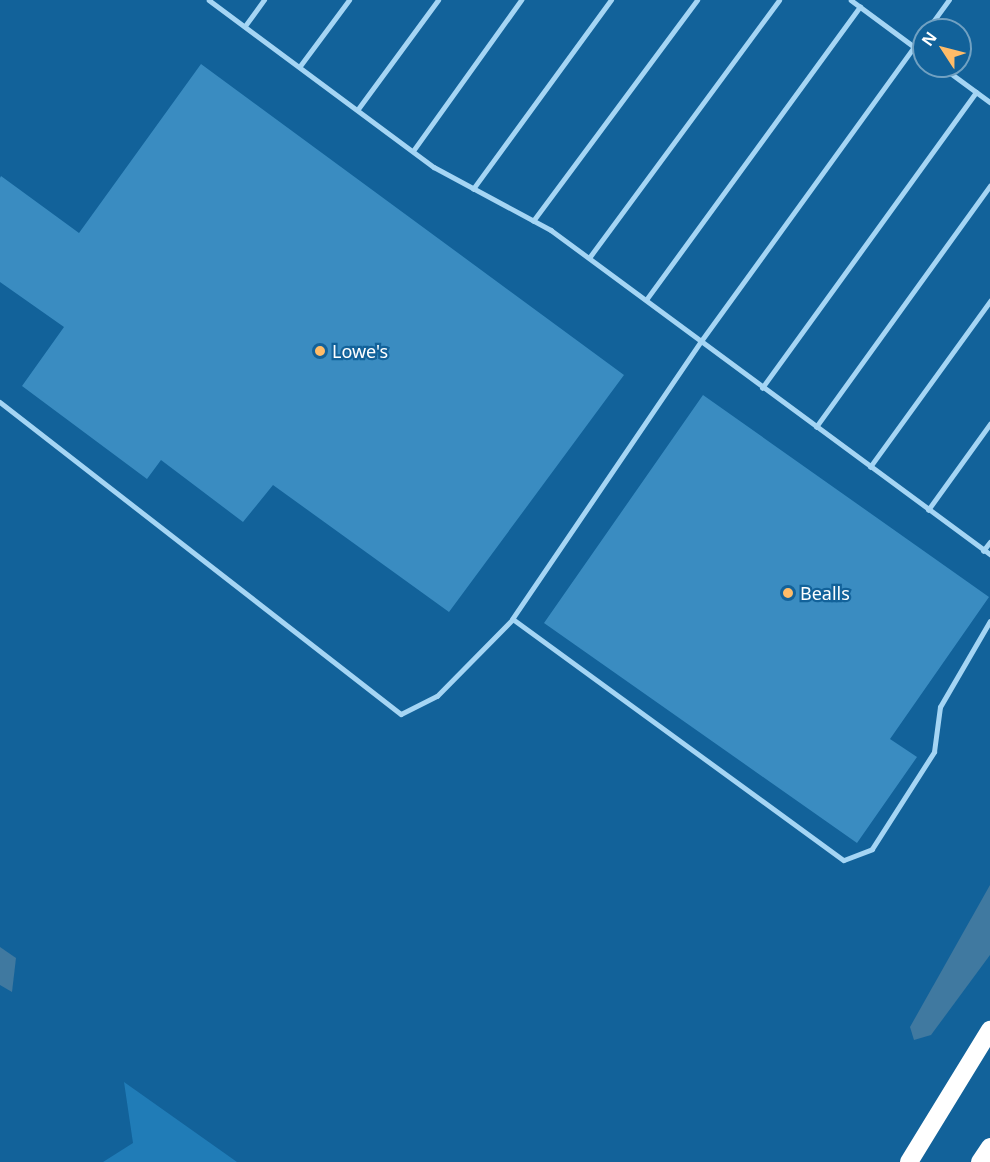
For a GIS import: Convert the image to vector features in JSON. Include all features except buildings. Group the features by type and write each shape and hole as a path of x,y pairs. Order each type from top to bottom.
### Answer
{"highway":[{"path":"909,1162 990,1030"},
{"path":"980,1162 990,1148"}],"lane":[{"path":"209,0 434,167 551,230 762,388 990,554"},
{"path":"245,26 264,0"},
{"path":"300,66 349,0"},
{"path":"358,109 438,0"},
{"path":"413,151 521,0"},
{"path":"473,189 611,0"},
{"path":"533,221 697,0"},
{"path":"589,258 779,0"},
{"path":"851,0 912,45"},
{"path":"936,18 949,0"},
{"path":"646,300 860,6"},
{"path":"0,402 401,714 437,696 513,619 701,342 912,51"},
{"path":"957,78 990,102"},
{"path":"762,388 976,92"},
{"path":"816,427 990,186"},
{"path":"870,467 990,301"},
{"path":"928,510 990,424"},
{"path":"983,551 990,542"},
{"path":"513,619 844,860 872,849 934,752 940,706 990,621"}],"shaded area":[{"path":"990,885 990,955 931,1035 914,1040 910,1027"},
{"path":"0,947 16,958 12,992 0,985"},
{"path":"124,1082 237,1162 103,1162 133,1143"}],"place":[{"name":"Lowe's","path":"320,351"},
{"name":"Bealls","path":"788,593"}]}
